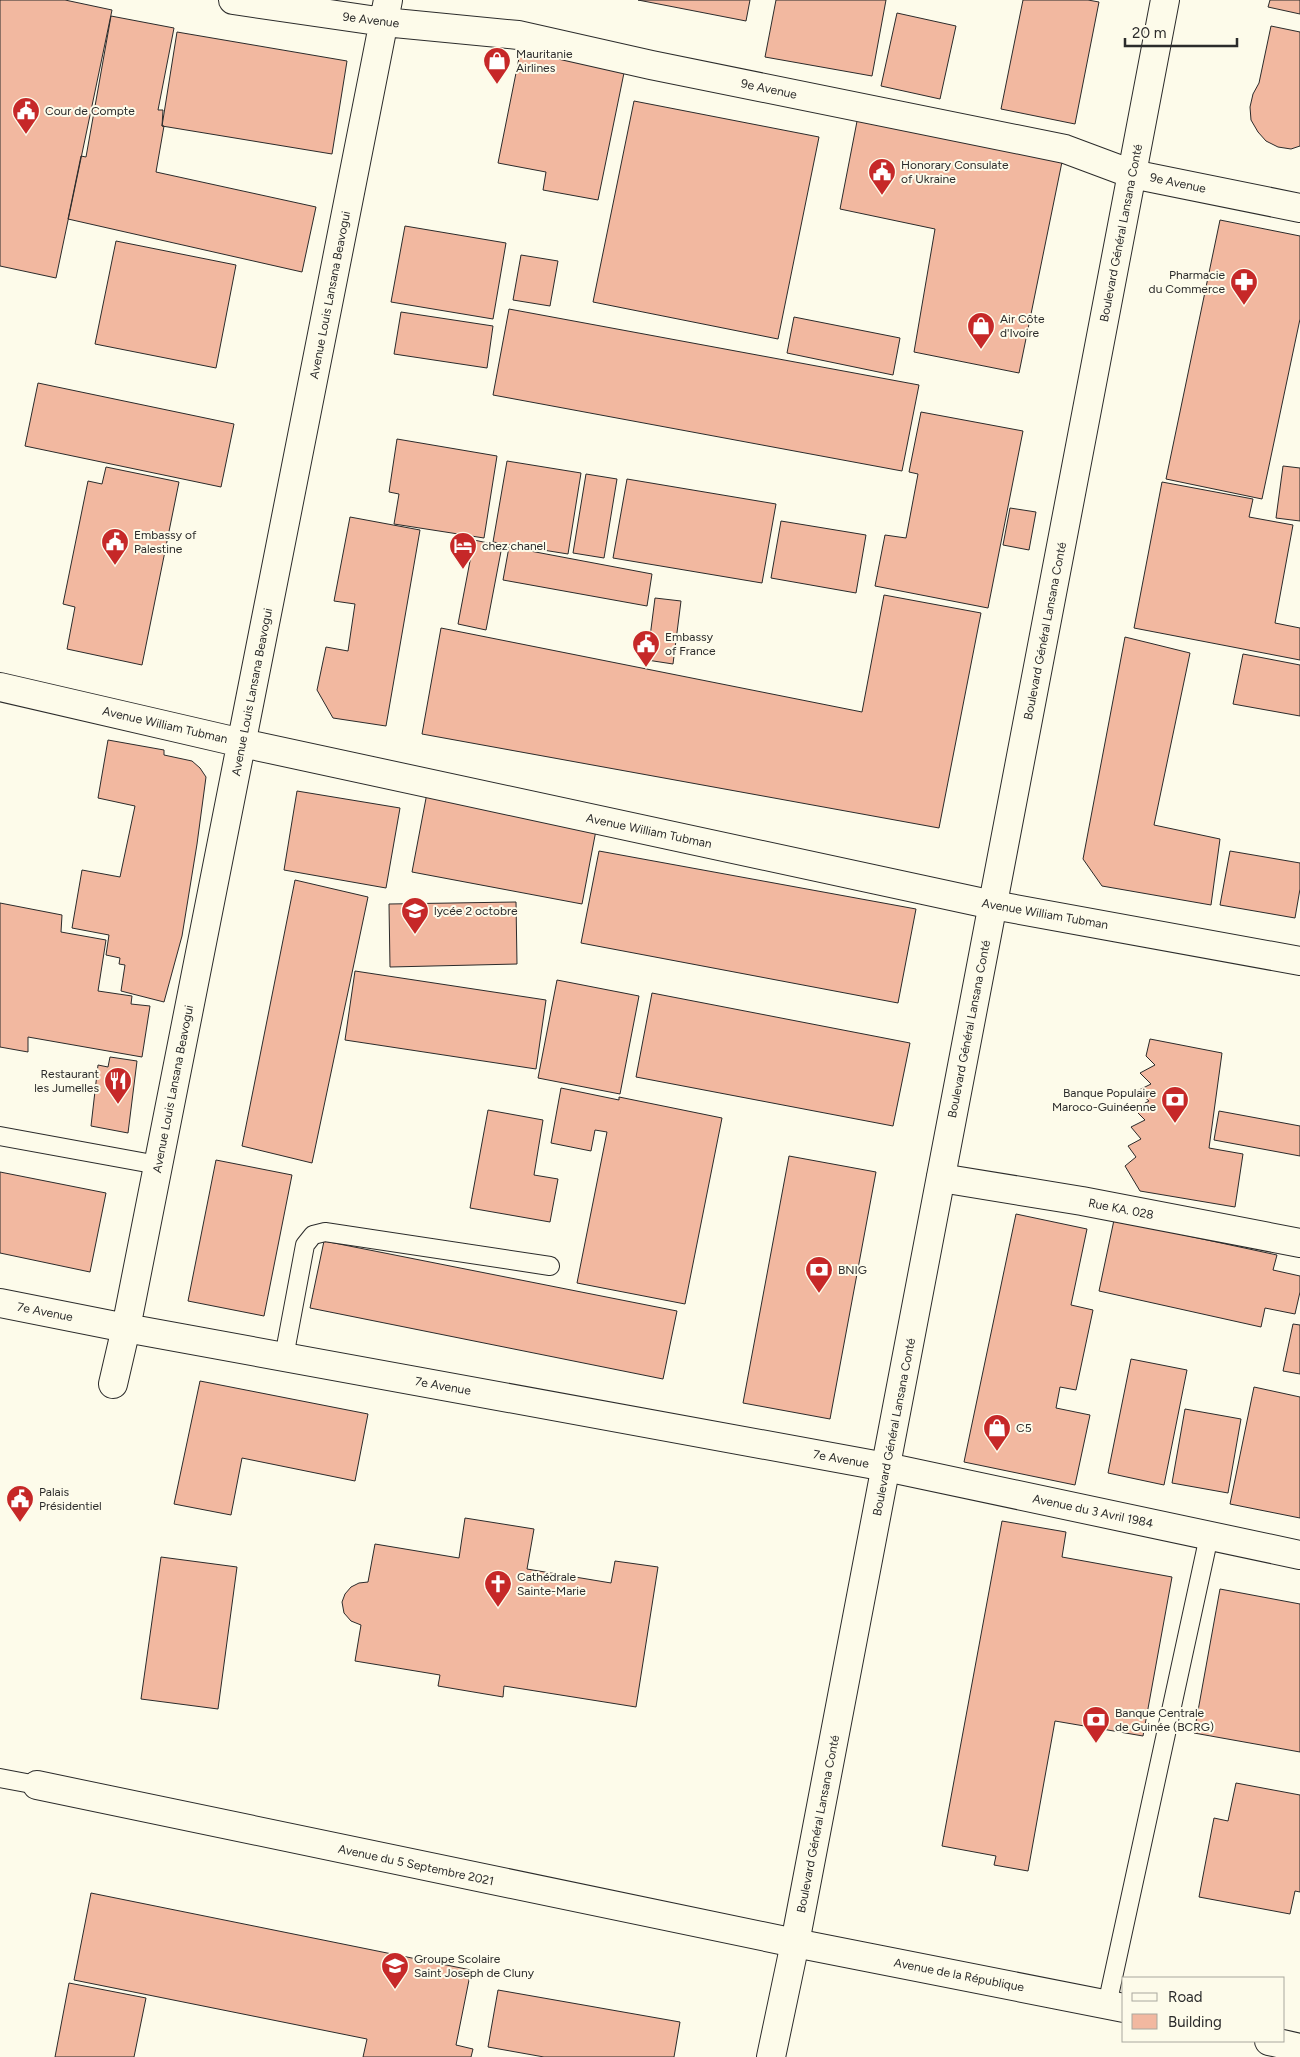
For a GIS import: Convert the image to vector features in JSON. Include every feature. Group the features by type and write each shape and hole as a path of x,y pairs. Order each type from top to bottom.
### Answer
{"street":[{"name":"9e Avenue","path":"233,0 386,11 518,35 660,67 1065,149 1132,174 1300,208"},
{"name":"Boulevard Général Lansana Conté","path":"771,2057 795,1943 1165,0"},
{"name":"Avenue Louis Lansana Beavogui","path":"113,1384 126,1328 386,11"},
{"name":"Avenue William Tubman","path":"0,687 242,743 993,905 1300,961"},
{"name":"Rue KA. 028","path":"941,1178 1082,1201 1300,1243"},
{"name":"7e Avenue","path":"0,1303 126,1328 886,1467"},
{"name":"Avenue du 3 Avril 1984","path":"886,1467 1300,1555"},
{"name":"Avenue du 5 Septembre 2021","path":"37,1785 795,1943"},
{"name":"Avenue de la République","path":"795,1943 1115,2006"},
{"path":"1274,2042 1300,2048"}],"lane":[{"path":"0,1136 158,1165"},
{"path":"284,1357 305,1245 313,1235 325,1232 550,1266"},
{"path":"1115,2006 1209,1536"},
{"path":"0,1778 37,1785"},
{"path":"1270,2042 1275,2057"}],"building":[{"path":"0,0 65,0 112,10 56,278 0,266"},
{"path":"638,0 750,0 746,21"},
{"path":"776,0 886,0 872,76 765,57"},
{"path":"1023,0 1088,0 1099,2 1075,124 1001,109"},
{"path":"1270,0 1300,0 1300,14 1268,7"},
{"path":"897,13 956,26 940,99 881,86"},
{"path":"111,16 174,28 158,110 163,110 162,126 164,126 156,172 316,207 302,272 68,219 81,156 86,157"},
{"path":"1271,26 1300,32 1300,146 1291,149 1278,147 1266,141 1251,120 1250,107 1253,94 1259,83"},
{"path":"177,32 347,61 332,154 162,126"},
{"path":"522,43 626,63 598,200 543,190 546,172 498,163"},
{"path":"634,101 819,137 778,339 593,302"},
{"path":"859,111 1064,152 1019,373 914,352 935,229 840,209"},
{"path":"1220,220 1300,236 1300,319 1262,499 1166,479"},
{"path":"405,226 506,243 493,319 391,302"},
{"path":"116,241 236,265 216,368 95,344"},
{"path":"521,255 558,261 550,306 513,300"},
{"path":"509,309 919,385 902,471 493,395"},
{"path":"401,312 493,326 487,368 394,354"},
{"path":"794,317 900,338 893,375 787,353"},
{"path":"38,383 234,424 221,487 25,446"},
{"path":"921,412 1023,431 988,608 875,586 885,535 906,538 918,474 909,472"},
{"path":"397,439 497,456 484,538 394,524 399,494 389,492"},
{"path":"507,461 581,473 568,554 493,542"},
{"path":"1283,466 1300,468 1300,521 1276,518"},
{"path":"106,467 179,482 142,665 67,649 75,607 63,604 88,481 102,484"},
{"path":"586,474 617,479 604,558 573,553"},
{"path":"627,479 776,504 762,583 613,558"},
{"path":"1162,482 1253,499 1249,517 1293,525 1275,623 1300,628 1300,660 1134,628"},
{"path":"1010,508 1036,512 1029,550 1003,545"},
{"path":"350,517 420,530 386,726 333,718 317,690 326,647 348,651 355,604 334,601"},
{"path":"781,521 866,535 856,593 771,578"},
{"path":"474,540 502,546 486,630 458,624"},
{"path":"509,547 652,574 647,606 503,580"},
{"path":"884,595 981,613 939,828 422,734 441,628 862,712"},
{"path":"655,598 681,601 673,664 647,660"},
{"path":"1125,637 1190,653 1154,825 1220,839 1211,905 1102,886 1083,859"},
{"path":"1243,654 1300,665 1300,716 1233,704"},
{"path":"108,740 164,750 164,755 192,761 206,777 182,936 164,1002 121,991 125,965 119,964 120,958 106,955 109,935 72,928 82,870 120,877 135,806 98,798"},
{"path":"297,791 400,808 386,888 284,870"},
{"path":"427,793 597,825 582,904 412,872"},
{"path":"599,851 916,909 898,1003 581,943"},
{"path":"1230,851 1300,863 1300,889 1295,918 1220,905"},
{"path":"295,880 368,897 312,1163 242,1146"},
{"path":"516,902 517,964 390,967 389,904"},
{"path":"0,903 62,915 61,932 106,940 98,991 132,996 131,1004 150,1006 142,1057 28,1037 28,1052 0,1047"},
{"path":"355,971 546,1000 536,1069 345,1040"},
{"path":"557,980 639,996 620,1094 538,1078"},
{"path":"652,993 910,1043 893,1126 636,1077"},
{"name":"Banque Populaire Maroco-Guinéenne","path":"1150,1039 1222,1053 1209,1148 1243,1154 1235,1207 1140,1191 1125,1166 1136,1157 1128,1146 1141,1139 1131,1127 1145,1120 1134,1109 1149,1101 1137,1091 1151,1084 1140,1073 1155,1065 1146,1056"},
{"path":"110,1057 137,1061 128,1133 91,1126 98,1065 108,1067"},
{"path":"561,1088 619,1100 619,1097 722,1118 685,1304 577,1283 607,1132 595,1130 591,1151 551,1143"},
{"path":"488,1110 543,1120 534,1175 558,1179 550,1222 470,1208"},
{"path":"1219,1111 1300,1126 1300,1156 1214,1140"},
{"path":"789,1156 876,1172 830,1419 743,1403"},
{"path":"216,1160 292,1175 264,1316 188,1301"},
{"path":"0,1172 106,1193 90,1272 0,1253"},
{"path":"1016,1214 1087,1229 1071,1305 1093,1310 1076,1390 1060,1387 1056,1408 1090,1415 1075,1485 964,1462"},
{"path":"1114,1220 1277,1255 1273,1270 1300,1276 1300,1292 1295,1314 1265,1308 1261,1327 1099,1291"},
{"path":"324,1241 677,1311 663,1379 310,1308"},
{"path":"1293,1324 1300,1325 1300,1374 1283,1371"},
{"path":"1131,1359 1187,1370 1164,1485 1108,1473"},
{"path":"200,1381 368,1414 355,1481 242,1458 231,1515 174,1504"},
{"path":"1254,1387 1300,1397 1300,1518 1230,1504"},
{"path":"1185,1409 1241,1419 1228,1493 1172,1483"},
{"name":"Cathédrale Sainte-Marie","path":"465,1518 534,1529 527,1569 611,1583 615,1561 658,1567 636,1707 504,1686 503,1697 438,1686 440,1675 355,1661 361,1625 351,1621 344,1613 342,1602 345,1594 351,1587 359,1583 368,1582 375,1544 459,1558"},
{"path":"1002,1521 1066,1532 1062,1557 1172,1577 1143,1736 1055,1721 1028,1871 994,1865 996,1856 942,1846"},
{"path":"161,1557 237,1567 218,1709 141,1699"},
{"path":"1220,1589 1300,1604 1300,1752 1194,1733"},
{"path":"1236,1783 1300,1795 1300,1892 1295,1891 1290,1914 1199,1897 1214,1818 1228,1821"},
{"path":"91,1893 471,1970 456,2045 473,2049 471,2057 363,2057 367,2039 74,1980"},
{"path":"69,1983 146,1998 134,2057 55,2057"},
{"path":"498,1990 680,2022 674,2057 544,2057 488,2047"}],"place":[{"name":"Mauritanie Airlines","path":"497,85"},
{"name":"Cour de Compte","path":"26,135"},
{"name":"Honorary Consulate of Ukraine","path":"882,196"},
{"name":"Pharmacie du Commerce","path":"1244,306"},
{"name":"Air Côte d'Ivoire","path":"981,350"},
{"name":"Embassy of Palestine","path":"115,566"},
{"name":"chez chanel","path":"463,570"},
{"name":"Embassy of France","path":"646,668"},
{"name":"lycée 2 octobre","path":"415,935"},
{"name":"Restaurant les Jumelles","path":"118,1105"},
{"name":"Banque Populaire Maroco-Guinéenne","path":"1175,1124"},
{"name":"BNIG","path":"819,1294"},
{"name":"C5","path":"997,1452"},
{"name":"Palais Présidentiel","path":"20,1523"},
{"name":"Cathédrale Sainte-Marie","path":"498,1608"},
{"name":"Banque Centrale de Guinée (BCRG)","path":"1096,1744"},
{"name":"Groupe Scolaire Saint Joseph de Cluny","path":"395,1990"}]}
